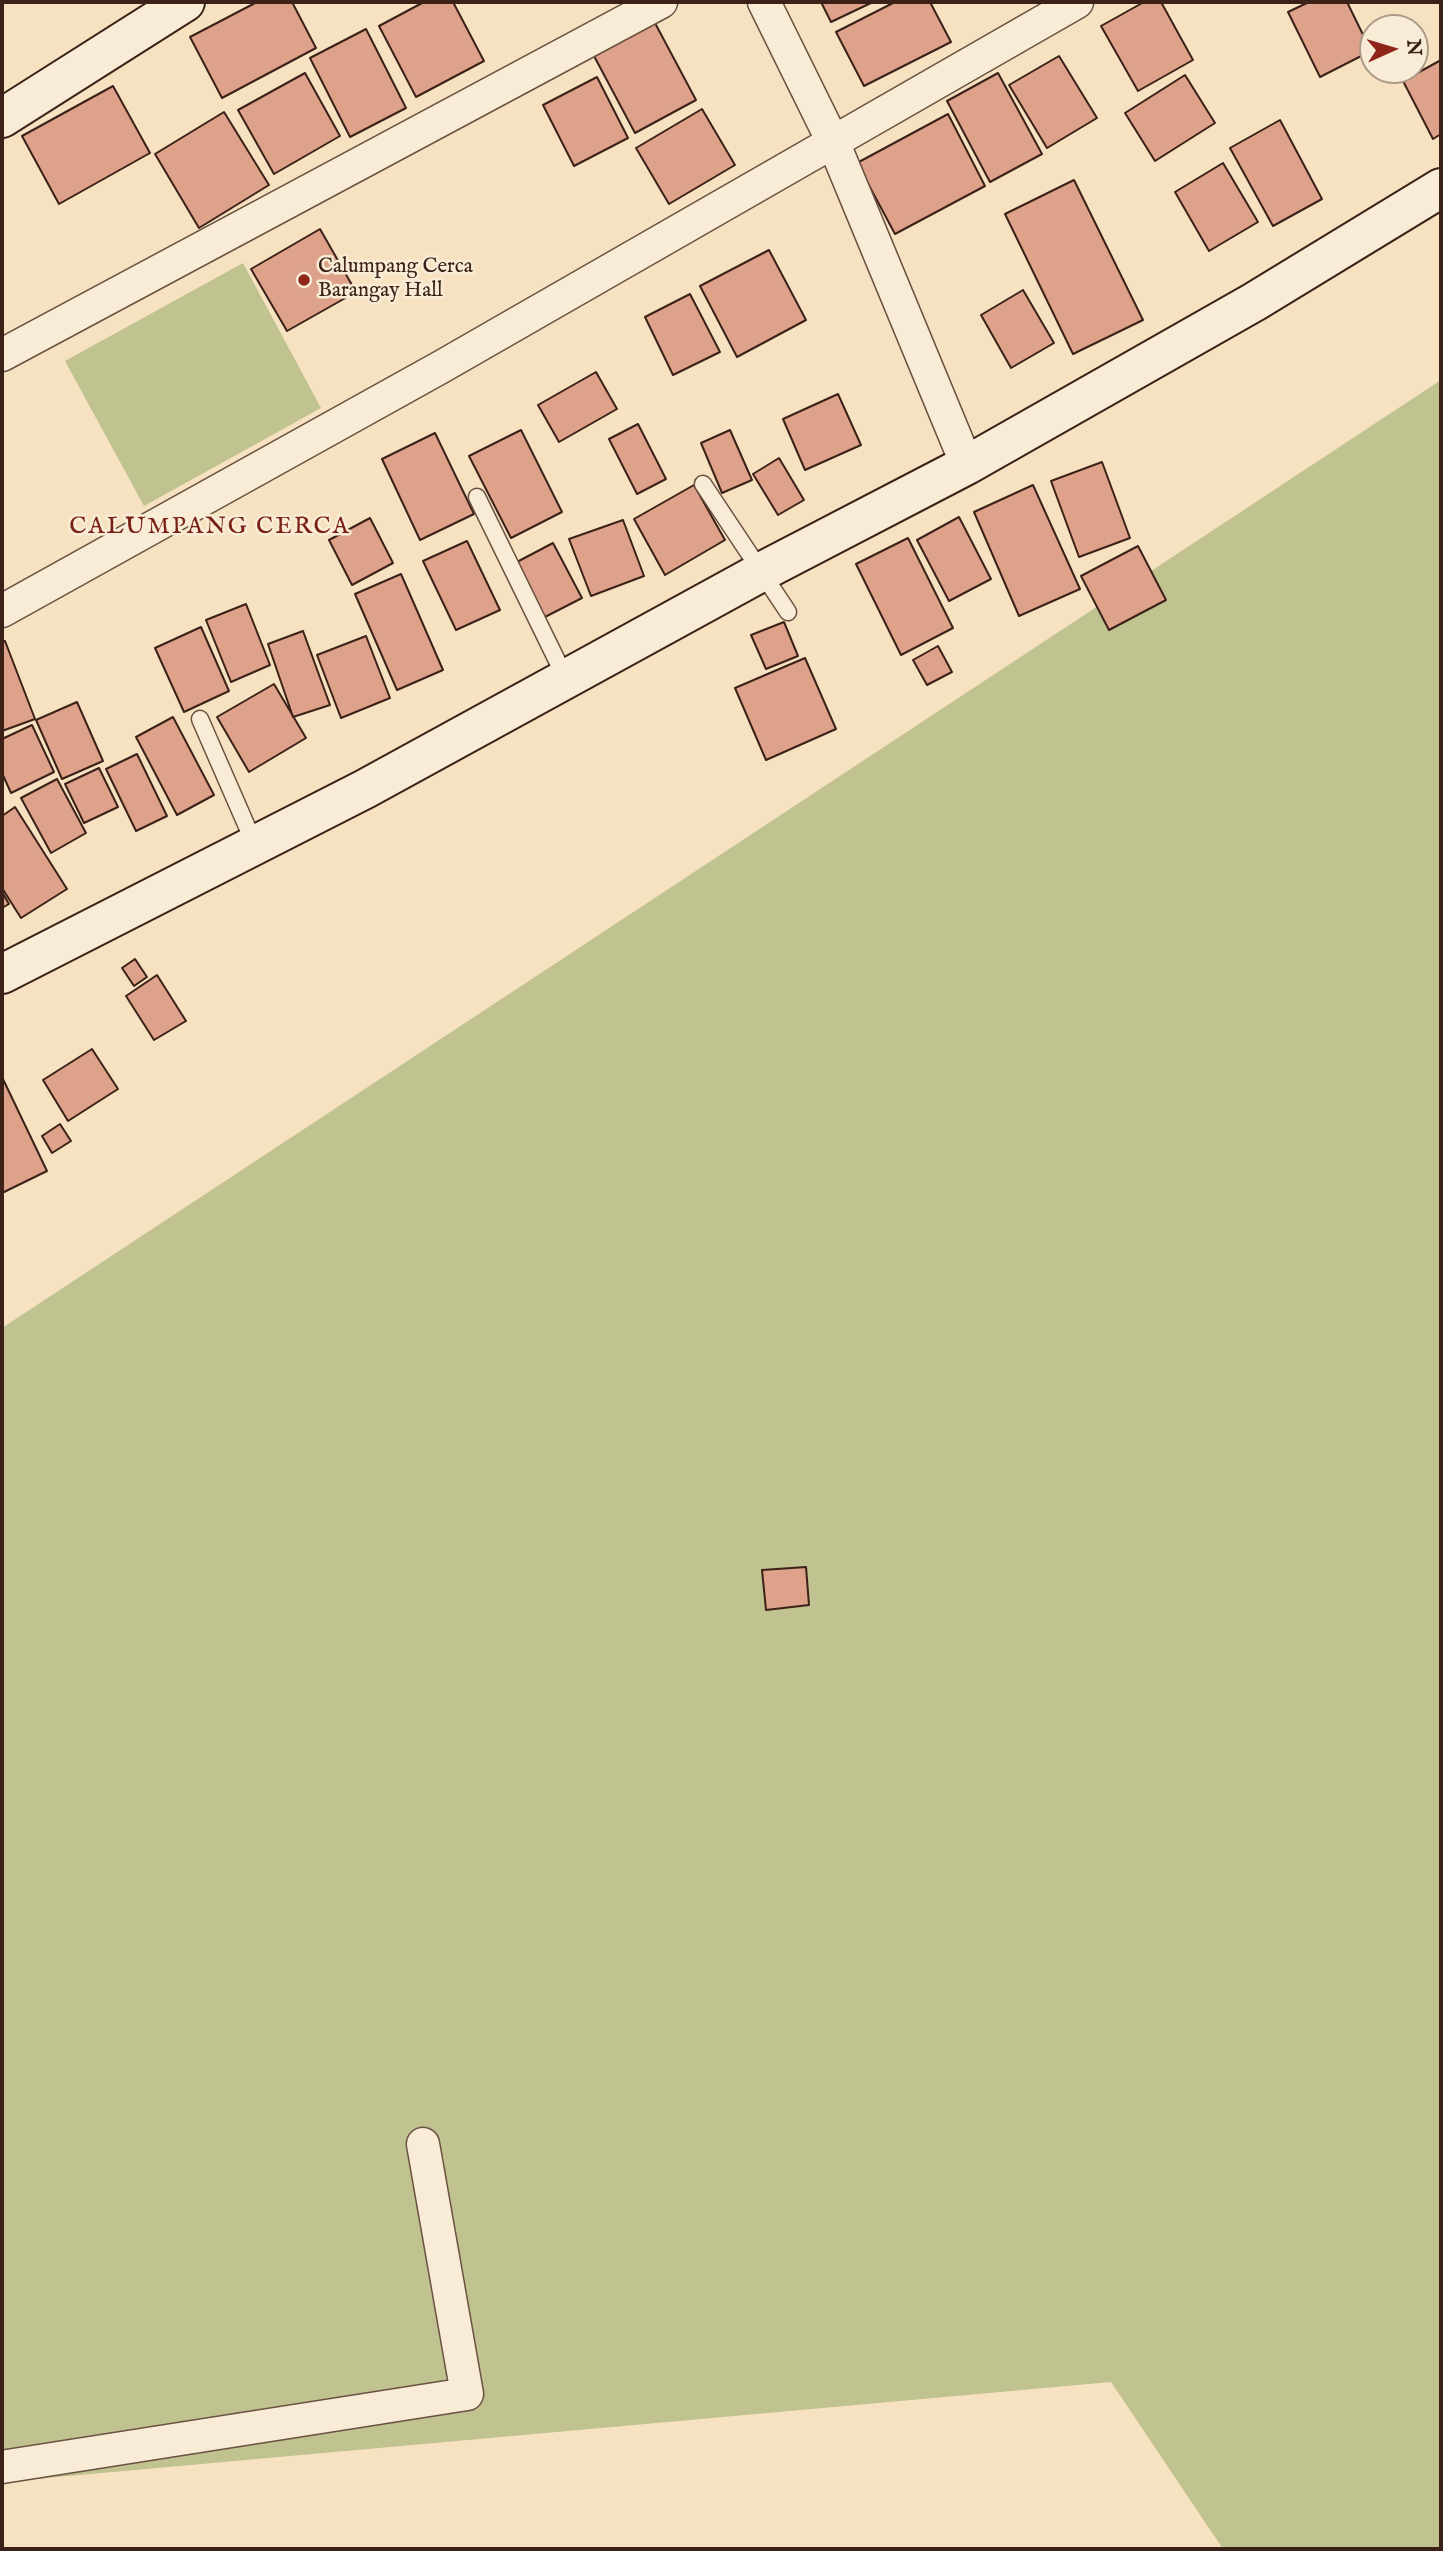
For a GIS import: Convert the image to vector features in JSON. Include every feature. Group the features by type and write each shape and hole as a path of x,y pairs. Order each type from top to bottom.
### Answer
{"street":[{"path":"2,118 185,2"},
{"path":"2,355 661,2"},
{"path":"764,2 834,144 967,465"},
{"path":"2,611 834,144 1077,2"},
{"path":"2,974 255,845 566,680 763,570 967,465 1254,302 1441,188"},
{"path":"2,2467 467,2394 423,2144"}],"lane":[{"path":"703,484 763,570 788,612"},
{"path":"477,497 566,680"},
{"path":"200,719 255,845"}],"green space":[{"path":"243,263 321,408 144,506 65,361"},
{"path":"1441,380 1441,2549 1223,2549 1111,2382 2,2482 2,1328"}],"building":[{"path":"257,2 292,2 316,48 222,98 190,37"},
{"path":"424,2 453,2 484,61 416,97 379,26"},
{"path":"821,2 873,2 831,22"},
{"path":"895,2 930,2 951,42 864,86 836,32"},
{"path":"1144,2 1161,2 1193,60 1138,91 1101,26"},
{"path":"1309,2 1347,2 1359,26 1359,57 1320,77 1288,12"},
{"path":"655,23 696,100 635,133 594,56"},
{"path":"366,29 406,108 350,137 310,58"},
{"path":"1059,56 1097,118 1047,148 1009,85"},
{"path":"1441,60 1441,134 1433,139 1405,84 1429,84 1429,67"},
{"path":"305,73 340,136 274,174 238,110"},
{"path":"998,73 1042,154 990,182 947,101"},
{"path":"1185,75 1215,123 1155,161 1125,113"},
{"path":"597,77 628,138 574,166 543,105"},
{"path":"113,86 150,153 59,204 22,136"},
{"path":"702,109 735,165 669,204 636,148"},
{"path":"224,112 269,185 199,228 155,154"},
{"path":"948,114 985,186 895,234 857,163"},
{"path":"1280,120 1322,199 1273,226 1230,148"},
{"path":"1223,163 1258,222 1209,251 1175,192"},
{"path":"1074,180 1143,320 1073,354 1005,214"},
{"name":"Calumpang Cerca Barangay Hall","path":"320,229 356,292 287,331 251,269"},
{"path":"769,250 806,320 737,357 700,286"},
{"path":"1023,290 1054,343 1011,368 981,315"},
{"path":"690,294 720,352 673,375 645,317"},
{"path":"596,372 617,409 559,442 538,405"},
{"path":"838,394 861,445 805,470 783,419"},
{"path":"638,424 666,479 637,494 609,439"},
{"path":"521,430 562,512 511,538 469,456"},
{"path":"730,430 752,480 722,493 701,443"},
{"path":"435,433 474,514 420,540 382,459"},
{"path":"779,458 804,500 778,515 753,474"},
{"path":"1102,462 1130,538 1079,557 1051,481"},
{"path":"694,485 725,540 665,575 634,519"},
{"path":"1033,485 1080,589 1019,616 974,512"},
{"path":"959,517 991,579 949,601 917,540"},
{"path":"370,518 393,563 352,585 329,540"},
{"path":"623,520 644,576 591,596 569,539"},
{"path":"908,538 953,628 901,655 856,564"},
{"path":"467,541 500,610 456,630 423,561"},
{"path":"553,543 582,598 543,618 515,563"},
{"path":"1138,546 1166,600 1109,630 1081,576"},
{"path":"401,574 443,670 397,690 355,594"},
{"path":"246,604 270,665 231,682 206,620"},
{"path":"784,622 798,656 766,669 751,635"},
{"path":"201,627 229,691 184,712 155,648"},
{"path":"303,631 330,705 293,717 268,644"},
{"path":"366,636 390,698 341,718 317,655"},
{"path":"5,641 35,719 2,731 2,642"},
{"path":"938,646 952,672 927,685 913,660"},
{"path":"805,658 836,729 766,760 735,688"},
{"path":"274,684 306,738 249,772 217,717"},
{"path":"77,702 103,761 62,779 36,720"},
{"path":"173,717 214,795 177,815 136,737"},
{"path":"32,725 54,772 11,793 2,773 2,739"},
{"path":"137,754 167,816 136,831 106,769"},
{"path":"99,768 118,807 84,823 65,784"},
{"path":"57,779 86,833 51,853 21,798"},
{"path":"15,807 67,889 21,918 2,888 2,816"},
{"path":"2,892 9,904 2,908"},
{"path":"135,959 147,977 134,986 122,968"},
{"path":"157,975 186,1021 154,1040 126,996"},
{"path":"92,1049 118,1089 68,1121 43,1080"},
{"path":"2,1077 47,1171 2,1193"},
{"path":"60,1124 71,1141 52,1153 42,1136"},
{"path":"806,1567 809,1605 766,1610 762,1570"}],"place":[{"name":"Calumpang Cerca Barangay Hall","path":"304,280"}],"district":[{"name":"CALUMPANG CERCA","path":"210,528"}]}
